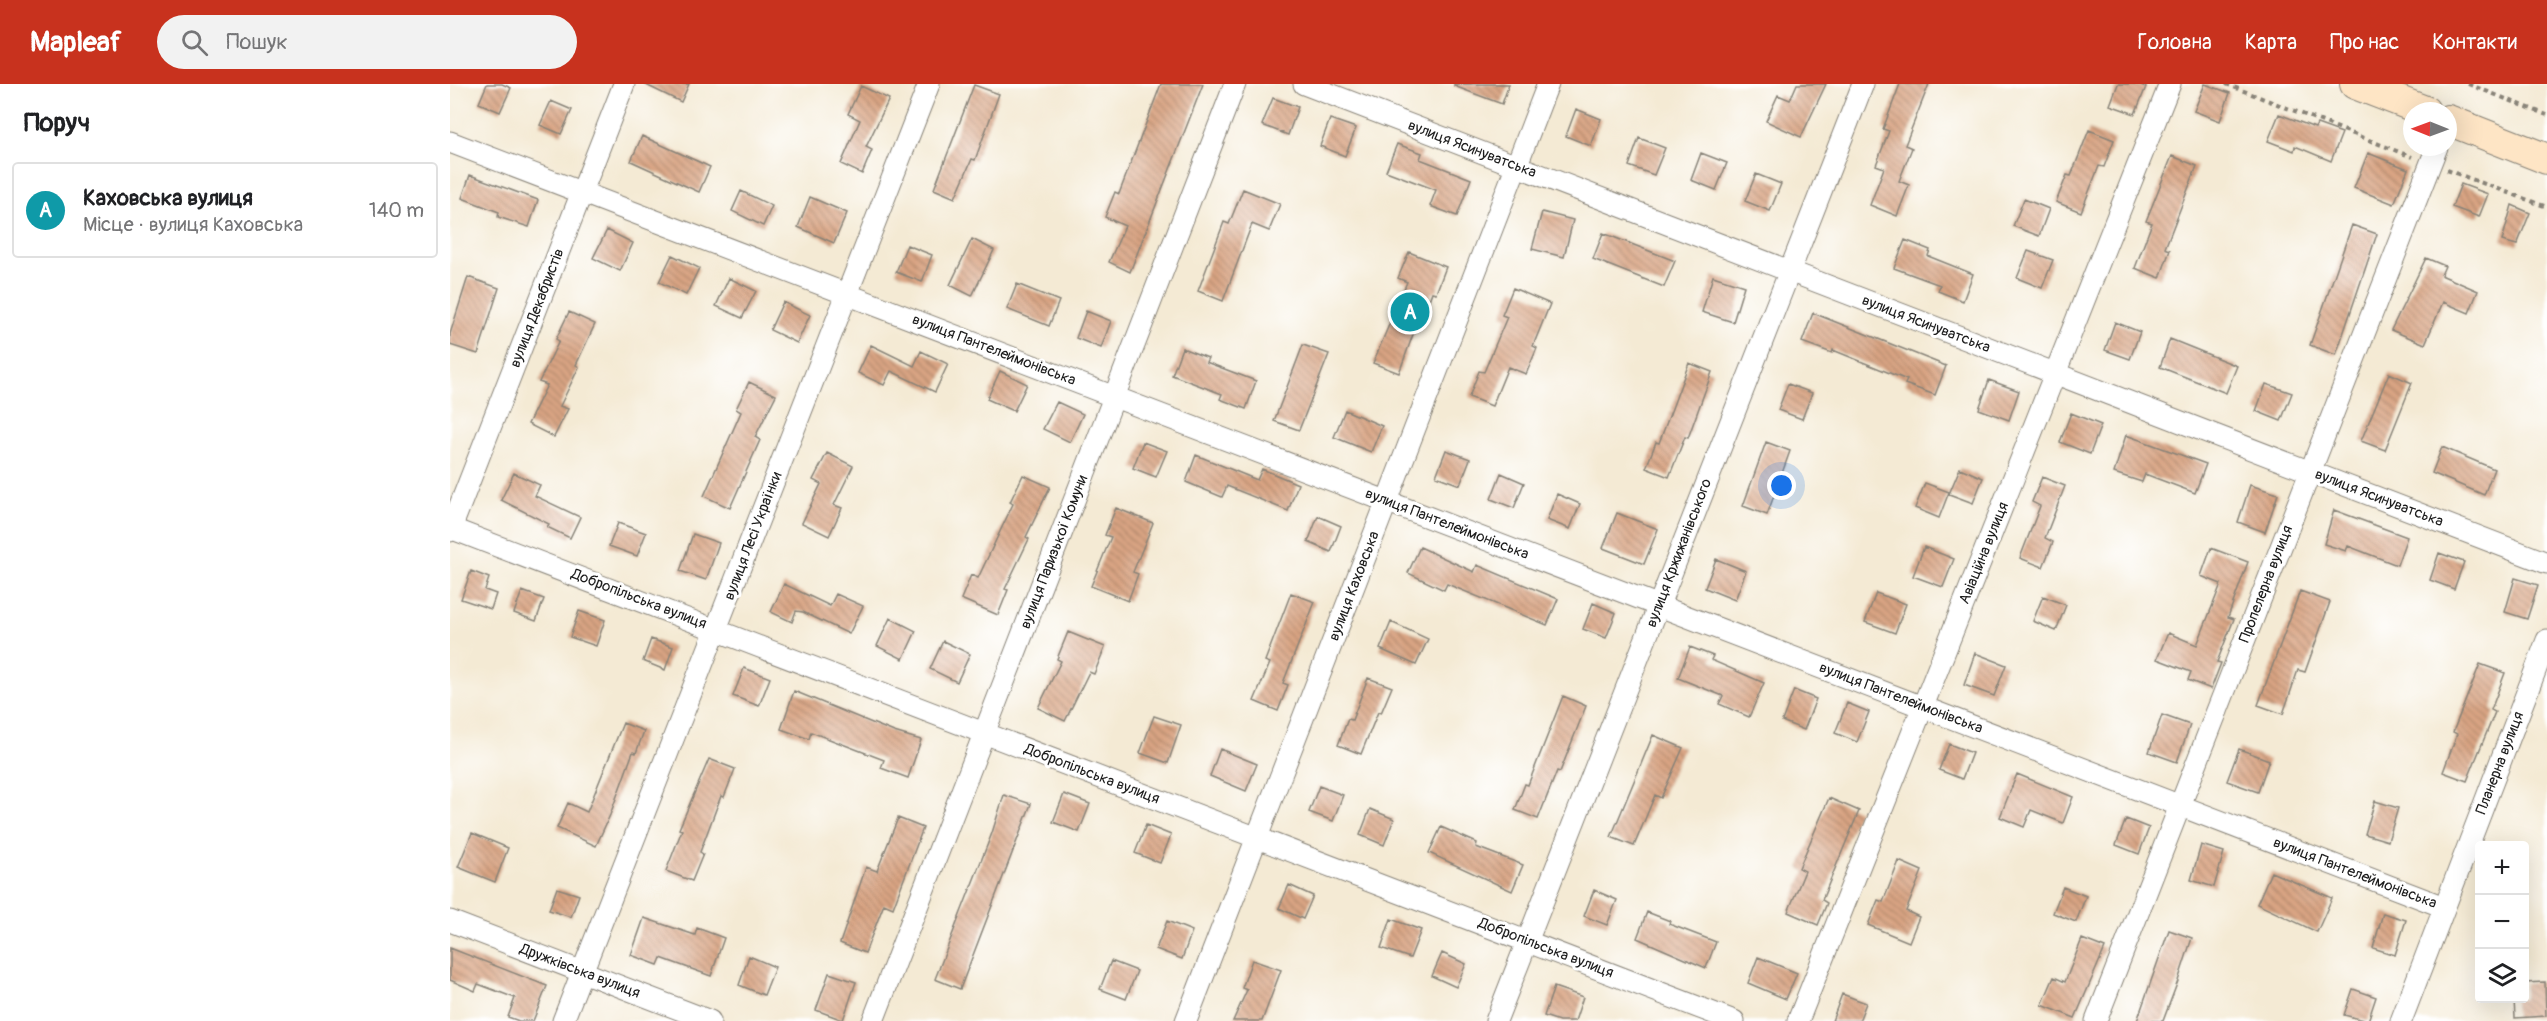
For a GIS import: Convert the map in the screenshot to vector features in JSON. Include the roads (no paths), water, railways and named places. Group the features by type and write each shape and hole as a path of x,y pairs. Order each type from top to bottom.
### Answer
{"street":[{"name":"вулиця Декабристів","path":"450,529 624,84"},
{"name":"вулиця Лесі Українки","path":"563,1021 930,84"},
{"name":"вулиця Паризької Комуни","path":"873,1021 1235,84"},
{"name":"вулиця Ясинуватська","path":"1304,84 2547,563"},
{"name":"вулиця Каховська","path":"1186,1021 1548,84"},
{"name":"вулиця Кржижанівського","path":"1496,1021 1863,84"},
{"name":"Авіаційна вулиця","path":"1798,1021 2170,84"},
{"path":"2355,84 2403,103"},
{"path":"2457,124 2547,159"},
{"name":"вулиця Пантелеймонівська","path":"450,142 2444,907"},
{"name":"Пропелерна вулиця","path":"2096,1021 2434,156"},
{"name":"Добропільська вулиця","path":"450,529 717,628 1734,1021"},
{"name":"Планерна вулиця","path":"2401,1021 2547,640"},
{"name":"Дружківська вулиця","path":"450,921 710,1021"}],"place":[{"name":"Каховська вулиця","path":"1410,312"}]}
